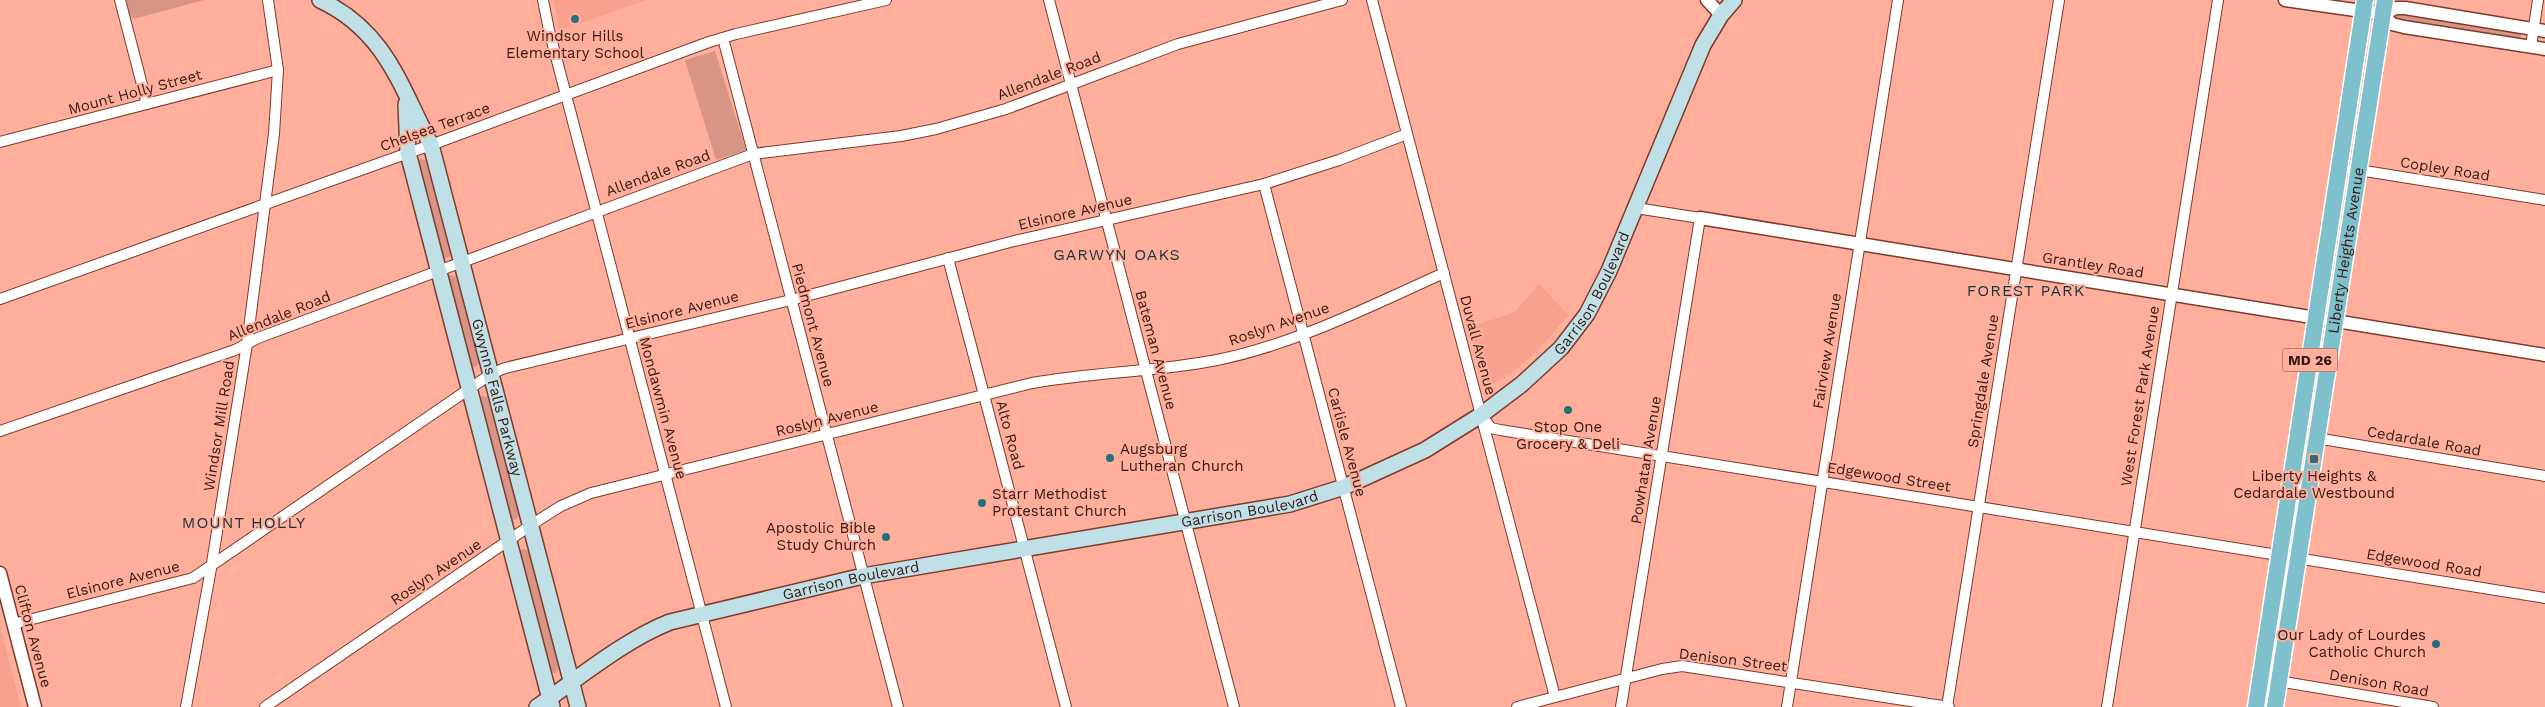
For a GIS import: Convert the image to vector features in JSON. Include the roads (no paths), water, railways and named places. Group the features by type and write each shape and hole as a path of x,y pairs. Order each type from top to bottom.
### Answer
{"main road":[{"name":"Gwynns Falls Parkway","path":"320,0 350,18 377,43 388,58 431,145 578,707"},
{"name":"Garrison Boulevard","path":"537,707 551,703 572,684 659,626 863,576 1282,505 1344,487 1396,465 1481,415 1541,368 1574,332 1596,298 1636,208 1692,68 1710,32 1734,0"},
{"name":"Liberty Heights Avenue","path":"2256,707 2364,6"},
{"name":"Liberty Heights Avenue","path":"2275,707 2384,7"},
{"name":"Gwynns Falls Parkway","path":"404,92 408,115 408,154 551,703"}],"street":[{"path":"120,0 147,104"},
{"name":"Windsor Mill Road","path":"186,707 212,563 247,344 274,134 278,70 268,0"},
{"name":"Mondawmin Avenue","path":"544,0 549,30 726,707"},
{"name":"Chelsea Terrace","path":"0,299 264,206 723,38 886,0"},
{"name":"Bateman Avenue","path":"1049,0 1234,707"},
{"name":"Allendale Road","path":"0,432 235,350 596,211 753,154 894,137 936,129 1006,109 1070,83 1178,44 1342,0"},
{"name":"Duvall Avenue","path":"1372,0 1555,697"},
{"path":"1708,0 1721,15"},
{"name":"Fairview Avenue","path":"1787,707 1898,0"},
{"name":"Springdale Avenue","path":"1947,707 2059,0"},
{"name":"West Forest Park Avenue","path":"2107,707 2218,0"},
{"path":"2285,0 2405,8 2539,30"},
{"path":"2531,46 2539,30 2538,0"},
{"path":"2384,7 2392,24 2545,48"},
{"name":"Piedmont Avenue","path":"723,38 898,707"},
{"name":"Mount Holly Street","path":"0,142 278,70"},
{"name":"Elsinore Avenue","path":"13,624 193,578 212,563 469,388 491,374 505,368 791,300 948,258 1264,184 1339,160 1407,134"},
{"name":"Copley Road","path":"2340,168 2545,200"},
{"name":"Carlisle Avenue","path":"1264,184 1401,707"},
{"name":"Grantley Road","path":"1636,208 2545,355"},
{"name":"Powhatan Avenue","path":"1621,707 1700,218"},
{"name":"Alto Road","path":"948,258 1066,707"},
{"name":"Roslyn Avenue","path":"265,707 531,525 561,506 583,496 827,436 984,394 1058,378 1217,360 1304,334 1444,273"},
{"name":"Edgewood Street","path":"1481,415 1491,428 2298,558"},
{"name":"Cedardale Road","path":"2298,435 2545,476"},
{"name":"Edgewood Road","path":"2298,558 2545,598"},
{"name":"Clifton Avenue","path":"0,573 35,707"},
{"name":"Denison Street","path":"1517,707 1625,678 1682,666 1947,707"},
{"name":"Denison Road","path":"2260,678 2426,706"}],"place":[{"name":"Windsor Hills Elementary School","path":"575,19"},
{"name":"Stop One Grocery & Deli","path":"1568,410"},
{"name":"Augsburg Lutheran Church","path":"1110,458"},
{"name":"Liberty Heights & Cedardale Westbound","path":"2314,459"},
{"name":"Starr Methodist Protestant Church","path":"982,503"},
{"name":"Apostolic Bible Study Church","path":"886,537"},
{"name":"Our Lady of Lourdes Catholic Church","path":"2436,644"}],"district":[{"name":"GARWYN OAKS","path":"1117,254"},
{"name":"FOREST PARK","path":"2026,290"},
{"name":"MOUNT HOLLY","path":"244,522"}]}
